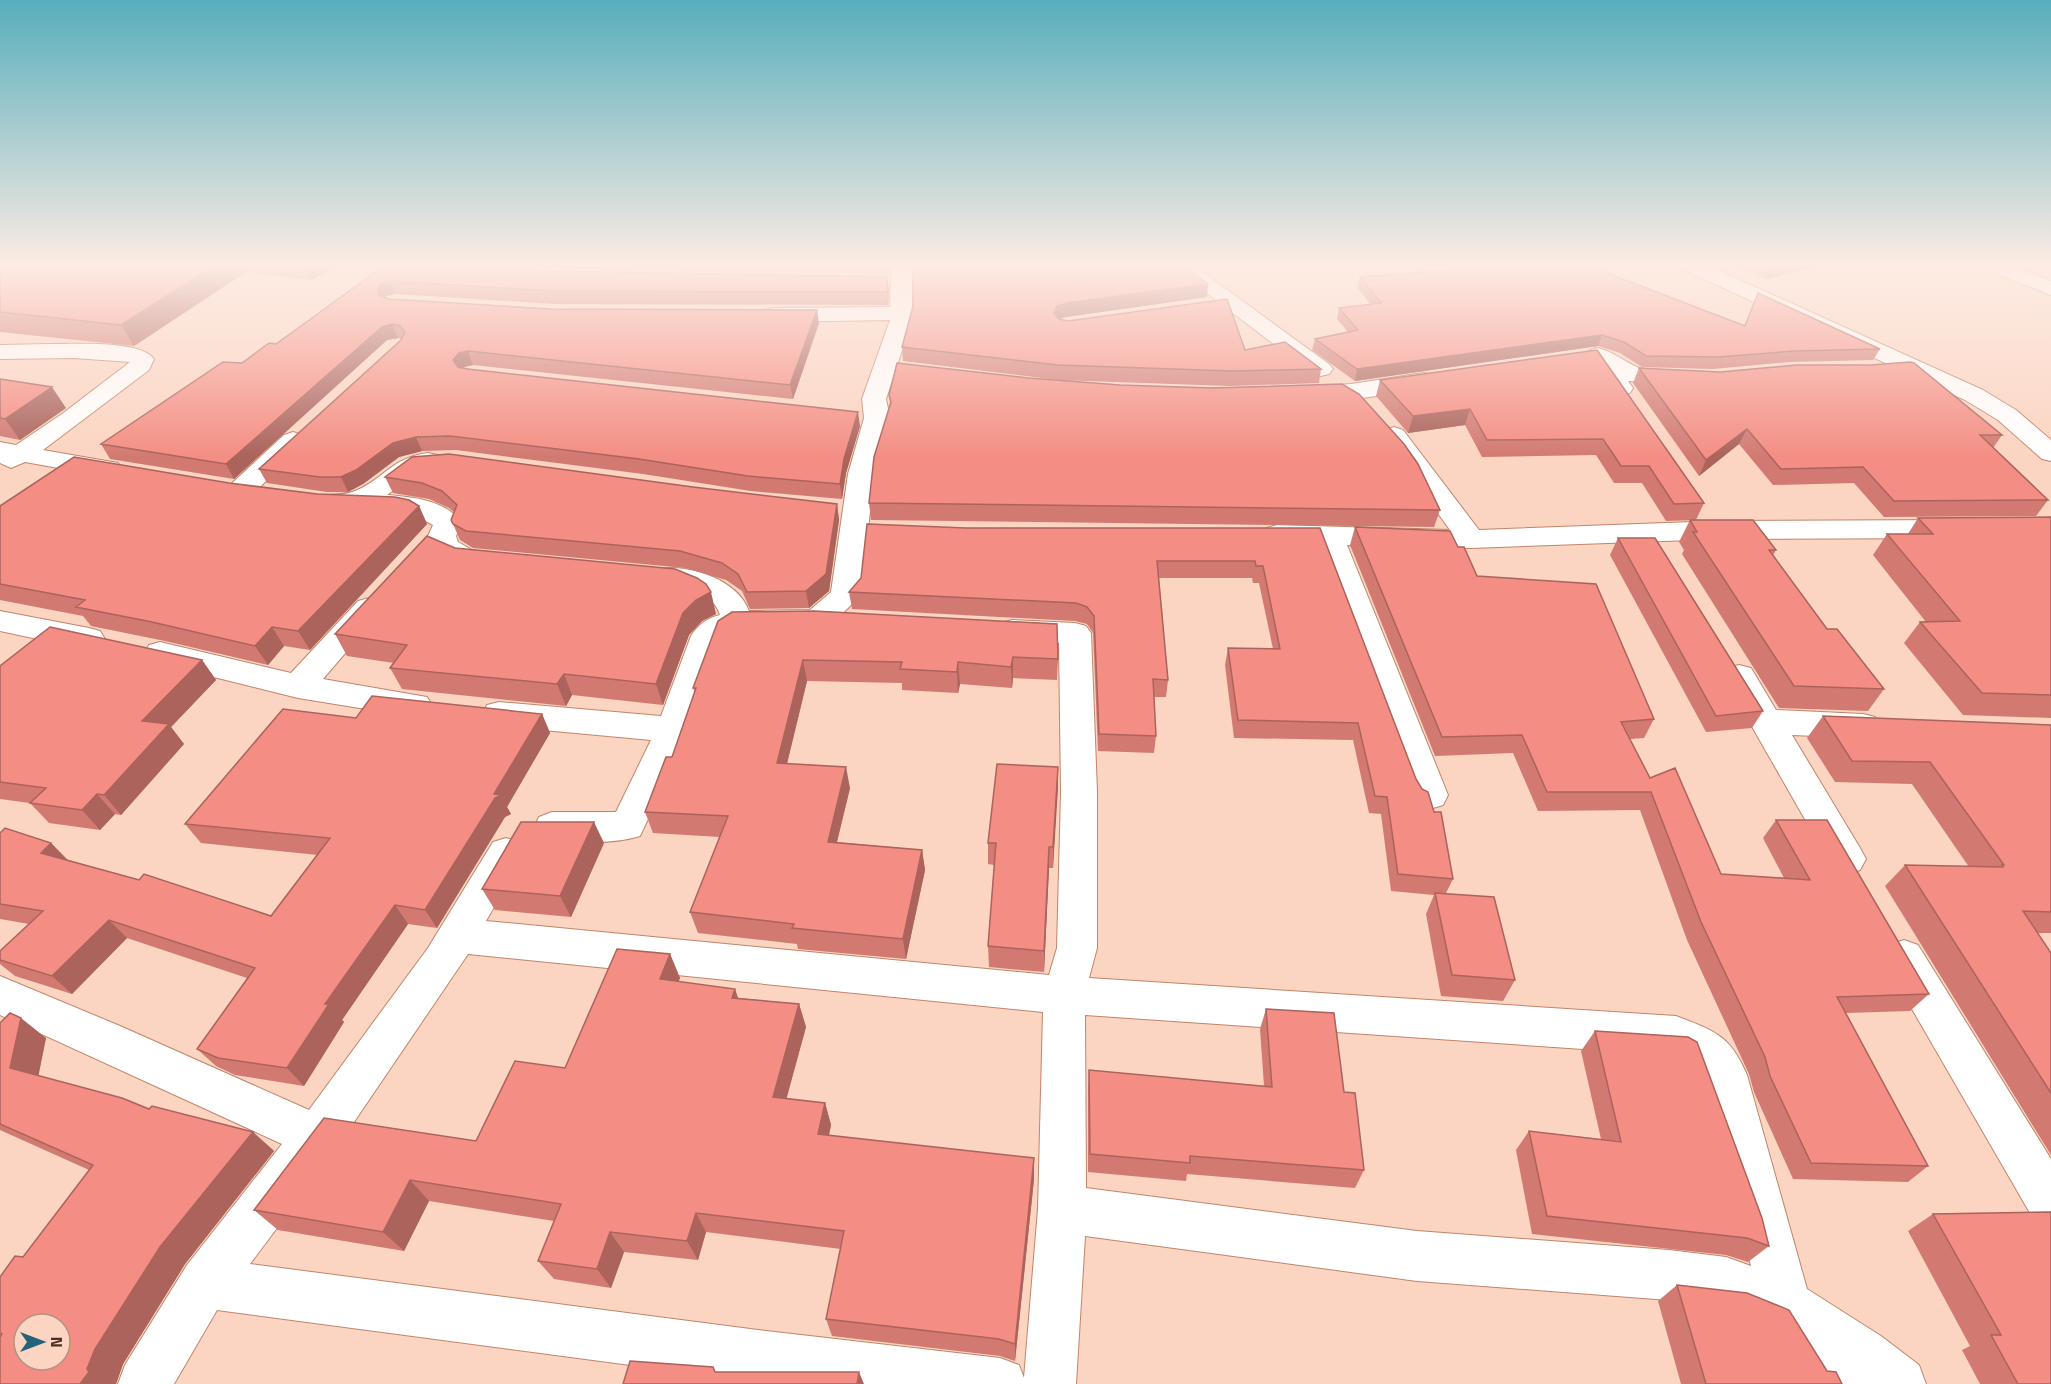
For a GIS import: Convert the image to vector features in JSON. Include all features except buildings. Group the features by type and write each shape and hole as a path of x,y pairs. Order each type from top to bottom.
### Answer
{"street":[{"path":"818,620 846,595 861,474 865,417 873,399 895,369 900,328"},
{"path":"1254,328 1351,391 1375,411 1472,539"},
{"path":"1826,328 1974,395 2007,415 2051,453"},
{"path":"0,352 110,352 137,355 142,359 141,365 7,457"},
{"path":"1632,403 1586,356 1611,360 1636,376 1702,378"},
{"path":"1862,371 1901,368 1920,371"},
{"path":"1285,393 1351,391 1445,377"},
{"path":"309,425 230,489 327,502 421,506 436,512 448,523"},
{"path":"7,457 129,472"},
{"path":"354,502 374,492 409,465 423,461 456,460"},
{"path":"1247,534 1329,534 1659,547 1713,520 1985,528"},
{"path":"417,555 448,523"},
{"path":"448,523 442,536 445,547 465,558 511,562"},
{"path":"1329,534 1430,795"},
{"path":"638,575 684,579 714,589 729,599 737,621"},
{"path":"298,686 387,588"},
{"path":"144,1384 206,1283 317,1137 459,936 520,828 627,826 673,730 707,636 720,625 737,621 818,620 865,623"},
{"path":"0,621 127,646 298,686 361,698 441,708"},
{"path":"982,628 1075,633 1078,792 1077,948 1064,995 1062,1209 1050,1384"},
{"path":"1723,651 1768,722 1863,887"},
{"path":"475,712 673,730"},
{"path":"1768,722 1898,728"},
{"path":"1887,929 2051,1203"},
{"path":"459,936 1064,995 1676,1036 1708,1051 1725,1075 1786,1305 1834,1384"},
{"path":"0,995 105,1040 317,1137"},
{"path":"1062,1209 1417,1256 1669,1275 1726,1282 1786,1305 1863,1354 1900,1384"},
{"path":"206,1283 754,1370 1000,1384"}]}
